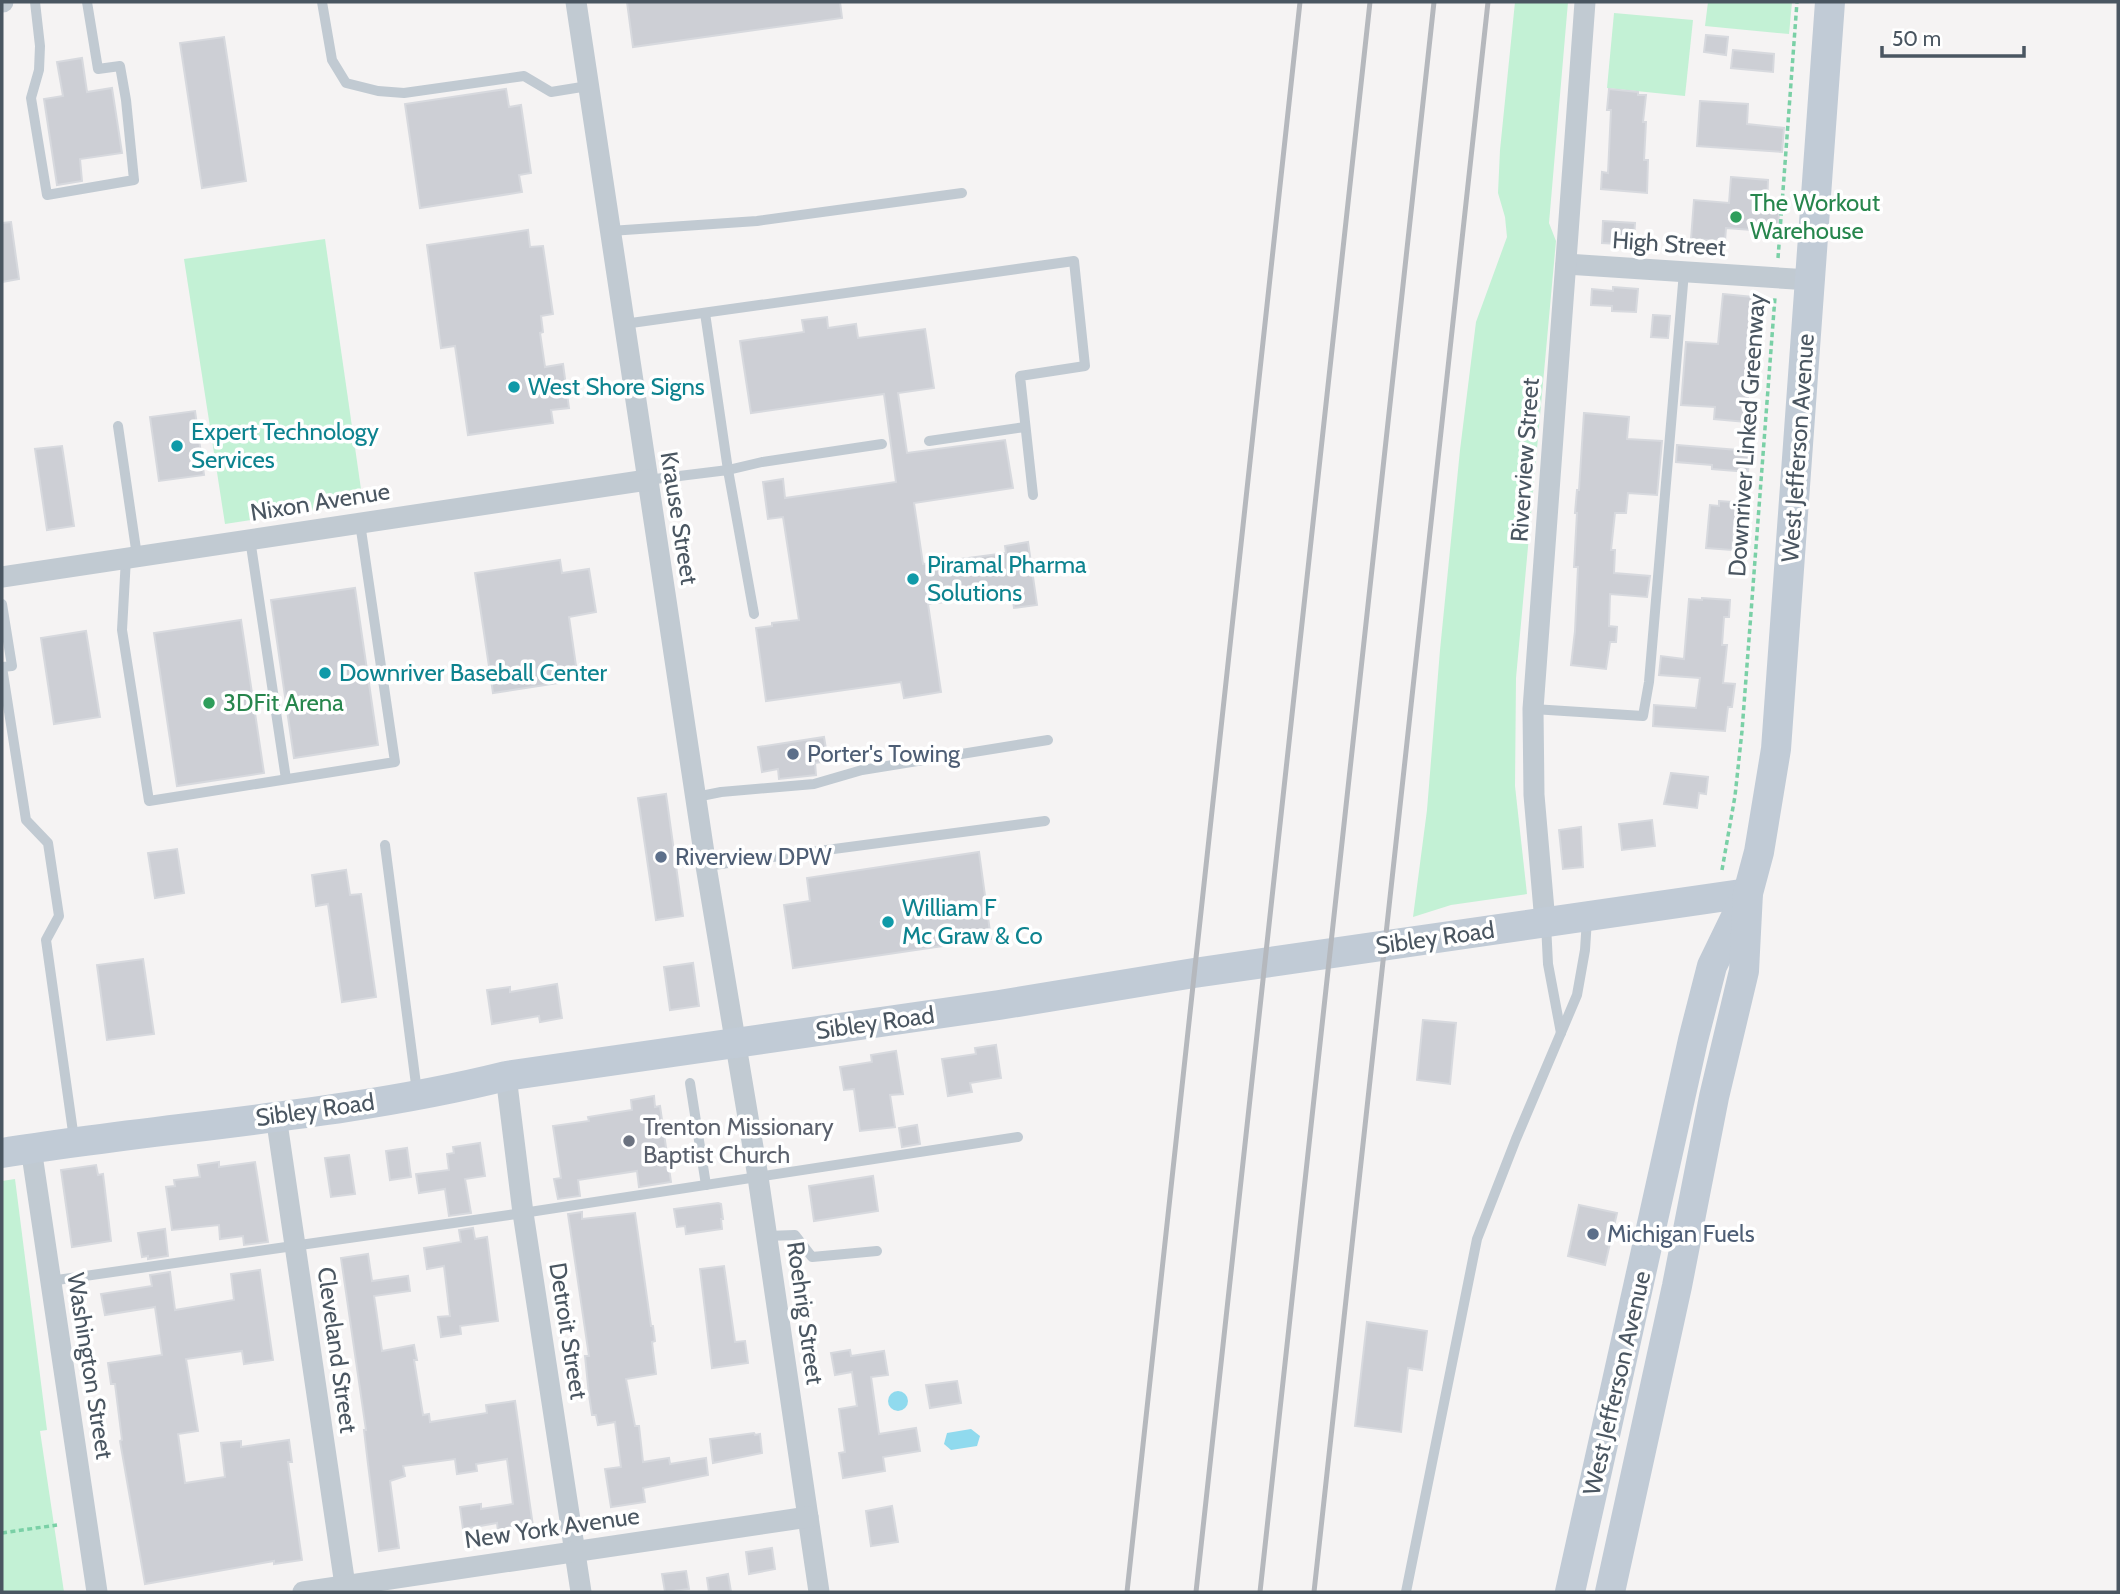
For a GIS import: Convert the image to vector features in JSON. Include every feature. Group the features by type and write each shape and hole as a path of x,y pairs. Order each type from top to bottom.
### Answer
{"main road":[{"name":"West Jefferson Avenue","path":"1570,1592 1693,1040 1712,966 1748,893 1759,852 1776,750 1830,2"},
{"name":"West Jefferson Avenue","path":"1610,1592 1677,1286 1714,1097 1744,971 1748,893"},
{"name":"Sibley Road","path":"2,1153 418,1095 506,1076 1748,893"},
{"path":"1642,1276 1677,1286"}],"street":[{"name":"Krause Street","path":"576,2 734,1042"},
{"name":"Riverview Street","path":"1545,922 1534,795 1533,709 1585,2"},
{"name":"High Street","path":"1566,264 1810,280"},
{"name":"Nixon Avenue","path":"2,577 647,480"},
{"name":"Roehrig Street","path":"734,1042 758,1177 819,1592"},
{"name":"Detroit Street","path":"506,1076 523,1213 581,1592"},
{"name":"Cleveland Street","path":"275,1116 346,1589"},
{"name":"Washington Street","path":"31,1148 97,1592"},
{"name":"New York Avenue","path":"303,1592 346,1589 808,1517"}],"lane":[{"path":"34,2 40,58 31,97 47,195 134,180 120,66 98,69 87,2"},
{"path":"322,2 332,60 346,83 378,91 404,93 524,76 551,92 588,86"},
{"path":"610,231 757,221 962,193"},
{"path":"624,324 1074,261 1085,366 1020,376 1033,495"},
{"path":"1533,709 1643,716 1649,682 1684,272"},
{"path":"705,313 728,470 754,614"},
{"path":"118,426 131,557 122,630 149,801 395,762 360,523"},
{"path":"929,441 1024,427"},
{"path":"647,480 728,470 762,462 882,444"},
{"path":"250,540 286,779"},
{"path":"2,604 12,666 2,667 26,820 48,844 59,916 46,940 74,1142"},
{"path":"696,797 721,792 814,784 862,770 1048,740"},
{"path":"706,866 1045,821"},
{"path":"386,845 418,1095"},
{"path":"1406,1592 1477,1239 1577,995 1586,950 1588,916"},
{"path":"1545,922 1548,964 1561,1034"},
{"path":"690,1083 706,1185"},
{"path":"50,1281 1018,1138"},
{"path":"767,1236 795,1235 812,1257 877,1251"}],"path":[{"name":"Downriver Linked Greenway","path":"1722,870 1742,731 1797,2"},
{"path":"2,1534 57,1525"}],"green space":[{"path":"1515,2 1568,2 1549,223 1556,241 1516,678 1515,786 1527,894 1451,905 1413,917 1427,810 1460,450 1476,322 1507,237 1498,193"},
{"path":"1708,2 1792,2 1789,34 1705,26"},
{"path":"1614,13 1693,20 1685,96 1607,88"},
{"path":"325,239 363,503 225,524 184,259"},
{"path":"15,1179 47,1430 40,1431 64,1592 2,1592 2,1181"}],"water":[{"path":"898,1391 905,1394 908,1401 905,1408 898,1411 891,1408 888,1401 891,1394"},
{"path":"971,1429 980,1436 977,1446 951,1450 944,1444 947,1433"}],"building":[{"path":"627,2 840,2 842,18 633,47"},
{"path":"1706,35 1728,37 1726,55 1704,52"},
{"path":"224,37 246,181 202,188 180,43"},
{"path":"1733,50 1774,54 1773,72 1731,68"},
{"path":"82,58 87,92 112,88 122,153 80,159 82,181 57,185 44,99 63,96 57,62"},
{"path":"506,89 509,107 521,105 531,173 519,175 522,192 420,208 405,104"},
{"path":"1609,89 1646,95 1643,122 1646,122 1644,160 1648,160 1647,193 1601,189 1602,172 1608,173 1611,110 1607,110"},
{"path":"1700,101 1748,104 1747,124 1784,128 1782,152 1697,146"},
{"name":"The Workout Warehouse","path":"1731,177 1768,180 1767,205 1780,206 1777,232 1726,228 1725,241 1691,239 1694,200 1729,203"},
{"path":"1603,221 1635,223 1634,237 1619,236 1618,244 1602,243"},
{"path":"11,222 19,279 2,282 2,223"},
{"path":"528,230 530,247 543,246 553,314 541,316 543,332 540,333 545,367 563,364 569,408 551,410 553,423 468,435 455,346 441,348 427,245"},
{"path":"1613,287 1638,289 1636,312 1612,311 1612,306 1591,305 1592,289 1613,291"},
{"path":"1723,294 1753,297 1746,422 1714,419 1715,407 1681,405 1686,342 1718,344"},
{"path":"1653,315 1670,316 1668,338 1651,337"},
{"name":"Piramal Pharma Solutions","path":"827,317 828,328 856,324 858,338 925,329 934,388 898,393 907,453 1005,440 1013,488 914,503 923,564 1006,553 1005,546 1028,542 1037,605 1014,608 1012,594 928,604 941,692 904,698 901,682 766,701 756,628 799,620 783,517 768,519 763,482 783,479 785,498 896,482 884,394 751,413 740,341 804,332 802,320"},
{"name":"Expert Technology Services","path":"195,411 204,475 159,481 150,417"},
{"path":"1584,413 1629,417 1627,439 1662,441 1657,495 1628,493 1626,513 1615,513 1611,550 1615,550 1614,573 1650,576 1647,597 1610,594 1609,626 1617,627 1616,642 1610,642 1606,669 1571,665 1578,567 1574,567 1575,513"},
{"path":"1677,445 1750,451 1748,472 1676,462"},
{"path":"62,446 74,526 47,530 35,449"},
{"path":"1719,501 1745,503 1743,523 1734,523 1732,550 1706,548 1710,505 1719,506"},
{"path":"560,560 562,573 589,569 596,612 569,617 578,680 493,693 475,573"},
{"name":"Downriver Baseball Center","path":"355,588 378,745 294,758 271,600"},
{"path":"1689,599 1730,600 1729,617 1724,617 1722,645 1727,645 1723,683 1735,684 1725,731 1653,726 1654,705 1696,708 1700,678 1659,675 1661,656 1684,659"},
{"name":"3DFit Arena","path":"241,620 264,773 177,786 154,633"},
{"path":"86,631 100,717 54,724 41,638"},
{"name":"Porter's Towing","path":"824,737 828,761 815,763 816,775 779,779 778,769 762,772 758,747"},
{"path":"1671,773 1708,777 1706,794 1699,793 1697,808 1664,804"},
{"name":"Riverview DPW","path":"666,794 683,916 656,920 638,798"},
{"path":"1652,820 1655,846 1622,850 1619,824"},
{"path":"1581,827 1583,867 1563,869 1559,830"},
{"path":"177,849 184,893 155,898 148,853"},
{"name":"William F Mc Graw & Co","path":"979,852 991,939 793,968 784,905 810,901 807,878"},
{"path":"346,870 350,895 361,894 376,997 342,1002 328,904 316,906 312,875"},
{"path":"143,959 154,1034 107,1040 97,965"},
{"path":"693,963 699,1006 670,1010 664,967"},
{"path":"557,984 562,1018 540,1022 539,1016 492,1024 487,990 510,987 510,992"},
{"path":"1423,1020 1456,1023 1450,1084 1417,1080"},
{"path":"996,1045 1001,1078 970,1083 972,1092 948,1096 942,1059 976,1054 975,1048"},
{"path":"896,1051 903,1094 890,1095 895,1127 860,1131 854,1089 844,1090 840,1067 872,1062 871,1055"},
{"name":"Trenton Missionary Baptist Church","path":"654,1096 655,1107 660,1106 671,1182 639,1187 637,1171 578,1180 580,1196 558,1199 554,1179 561,1178 553,1126 589,1121 588,1117 632,1110 631,1100"},
{"path":"917,1125 920,1144 902,1147 899,1128"},
{"path":"480,1143 485,1176 465,1179 471,1213 449,1216 445,1189 419,1193 416,1174 449,1170 447,1154 454,1153 453,1147"},
{"path":"407,1148 411,1177 390,1180 386,1151"},
{"path":"349,1155 355,1194 331,1197 325,1158"},
{"path":"219,1162 219,1167 255,1162 268,1242 244,1245 243,1236 220,1239 219,1225 172,1230 166,1187 175,1186 174,1180 200,1177 198,1165"},
{"path":"96,1165 98,1175 103,1174 111,1241 72,1247 61,1170"},
{"path":"873,1176 878,1211 814,1221 809,1186"},
{"path":"721,1204 722,1229 686,1234 685,1226 677,1227 674,1209"},
{"name":"Michigan Fuels","path":"1579,1205 1617,1213 1605,1265 1568,1256"},
{"path":"582,1212 582,1219 635,1213 655,1341 652,1342 656,1374 626,1379 635,1426 639,1426 643,1462 669,1458 670,1464 706,1458 708,1475 643,1488 645,1502 611,1507 605,1469 621,1467 615,1422 598,1425 596,1415 592,1415 585,1356 589,1356 568,1214"},
{"path":"473,1228 475,1239 487,1237 498,1321 460,1326 461,1334 441,1337 438,1317 450,1316 444,1266 427,1269 424,1248 461,1242 459,1230"},
{"path":"165,1229 168,1256 148,1259 148,1256 142,1257 138,1233"},
{"path":"368,1254 372,1281 408,1276 410,1291 374,1296 382,1351 414,1345 423,1415 429,1414 430,1422 487,1413 486,1405 515,1401 533,1526 498,1531 497,1523 463,1529 460,1507 481,1504 481,1509 513,1504 507,1459 476,1464 477,1471 457,1474 455,1459 403,1466 405,1476 390,1481 399,1548 379,1551 366,1430 341,1258"},
{"path":"724,1266 735,1342 745,1341 748,1363 712,1368 700,1269"},
{"path":"260,1270 273,1360 244,1364 242,1351 186,1359 198,1431 178,1434 185,1483 225,1477 221,1443 241,1441 241,1447 289,1440 292,1462 288,1462 302,1560 274,1564 274,1561 145,1584 120,1441 115,1384 111,1384 108,1363 162,1355 155,1307 105,1315 101,1294 152,1286 150,1275 170,1272 175,1310 234,1300 231,1274"},
{"path":"1367,1322 1427,1331 1422,1370 1408,1368 1401,1432 1355,1426"},
{"path":"850,1350 851,1356 884,1351 888,1375 871,1377 879,1434 916,1428 920,1451 883,1457 885,1471 843,1478 839,1453 845,1452 839,1409 857,1406 852,1372 835,1375 831,1353"},
{"path":"957,1381 961,1403 930,1408 926,1385"},
{"path":"760,1434 762,1453 713,1463 710,1439"},
{"path":"892,1506 898,1542 871,1546 866,1511"},
{"path":"772,1548 775,1569 749,1574 746,1552"},
{"path":"686,1571 689,1589 665,1592 662,1574"},
{"path":"728,1574 731,1592 709,1592 707,1578"}],"railway":[{"path":"1127,1592 1300,2"},
{"path":"1196,1592 1370,2"},
{"path":"1260,1592 1434,2"},
{"path":"1314,1592 1488,2"}],"place":[{"name":"The Workout Warehouse","path":"1736,217"},
{"name":"West Shore Signs","path":"514,387"},
{"name":"Expert Technology Services","path":"177,446"},
{"name":"Piramal Pharma Solutions","path":"913,579"},
{"name":"Downriver Baseball Center","path":"325,673"},
{"name":"3DFit Arena","path":"209,703"},
{"name":"Porter's Towing","path":"793,754"},
{"name":"Riverview DPW","path":"661,857"},
{"name":"William F Mc Graw & Co","path":"888,922"},
{"name":"Trenton Missionary Baptist Church","path":"629,1141"},
{"name":"Michigan Fuels","path":"1593,1234"}]}
